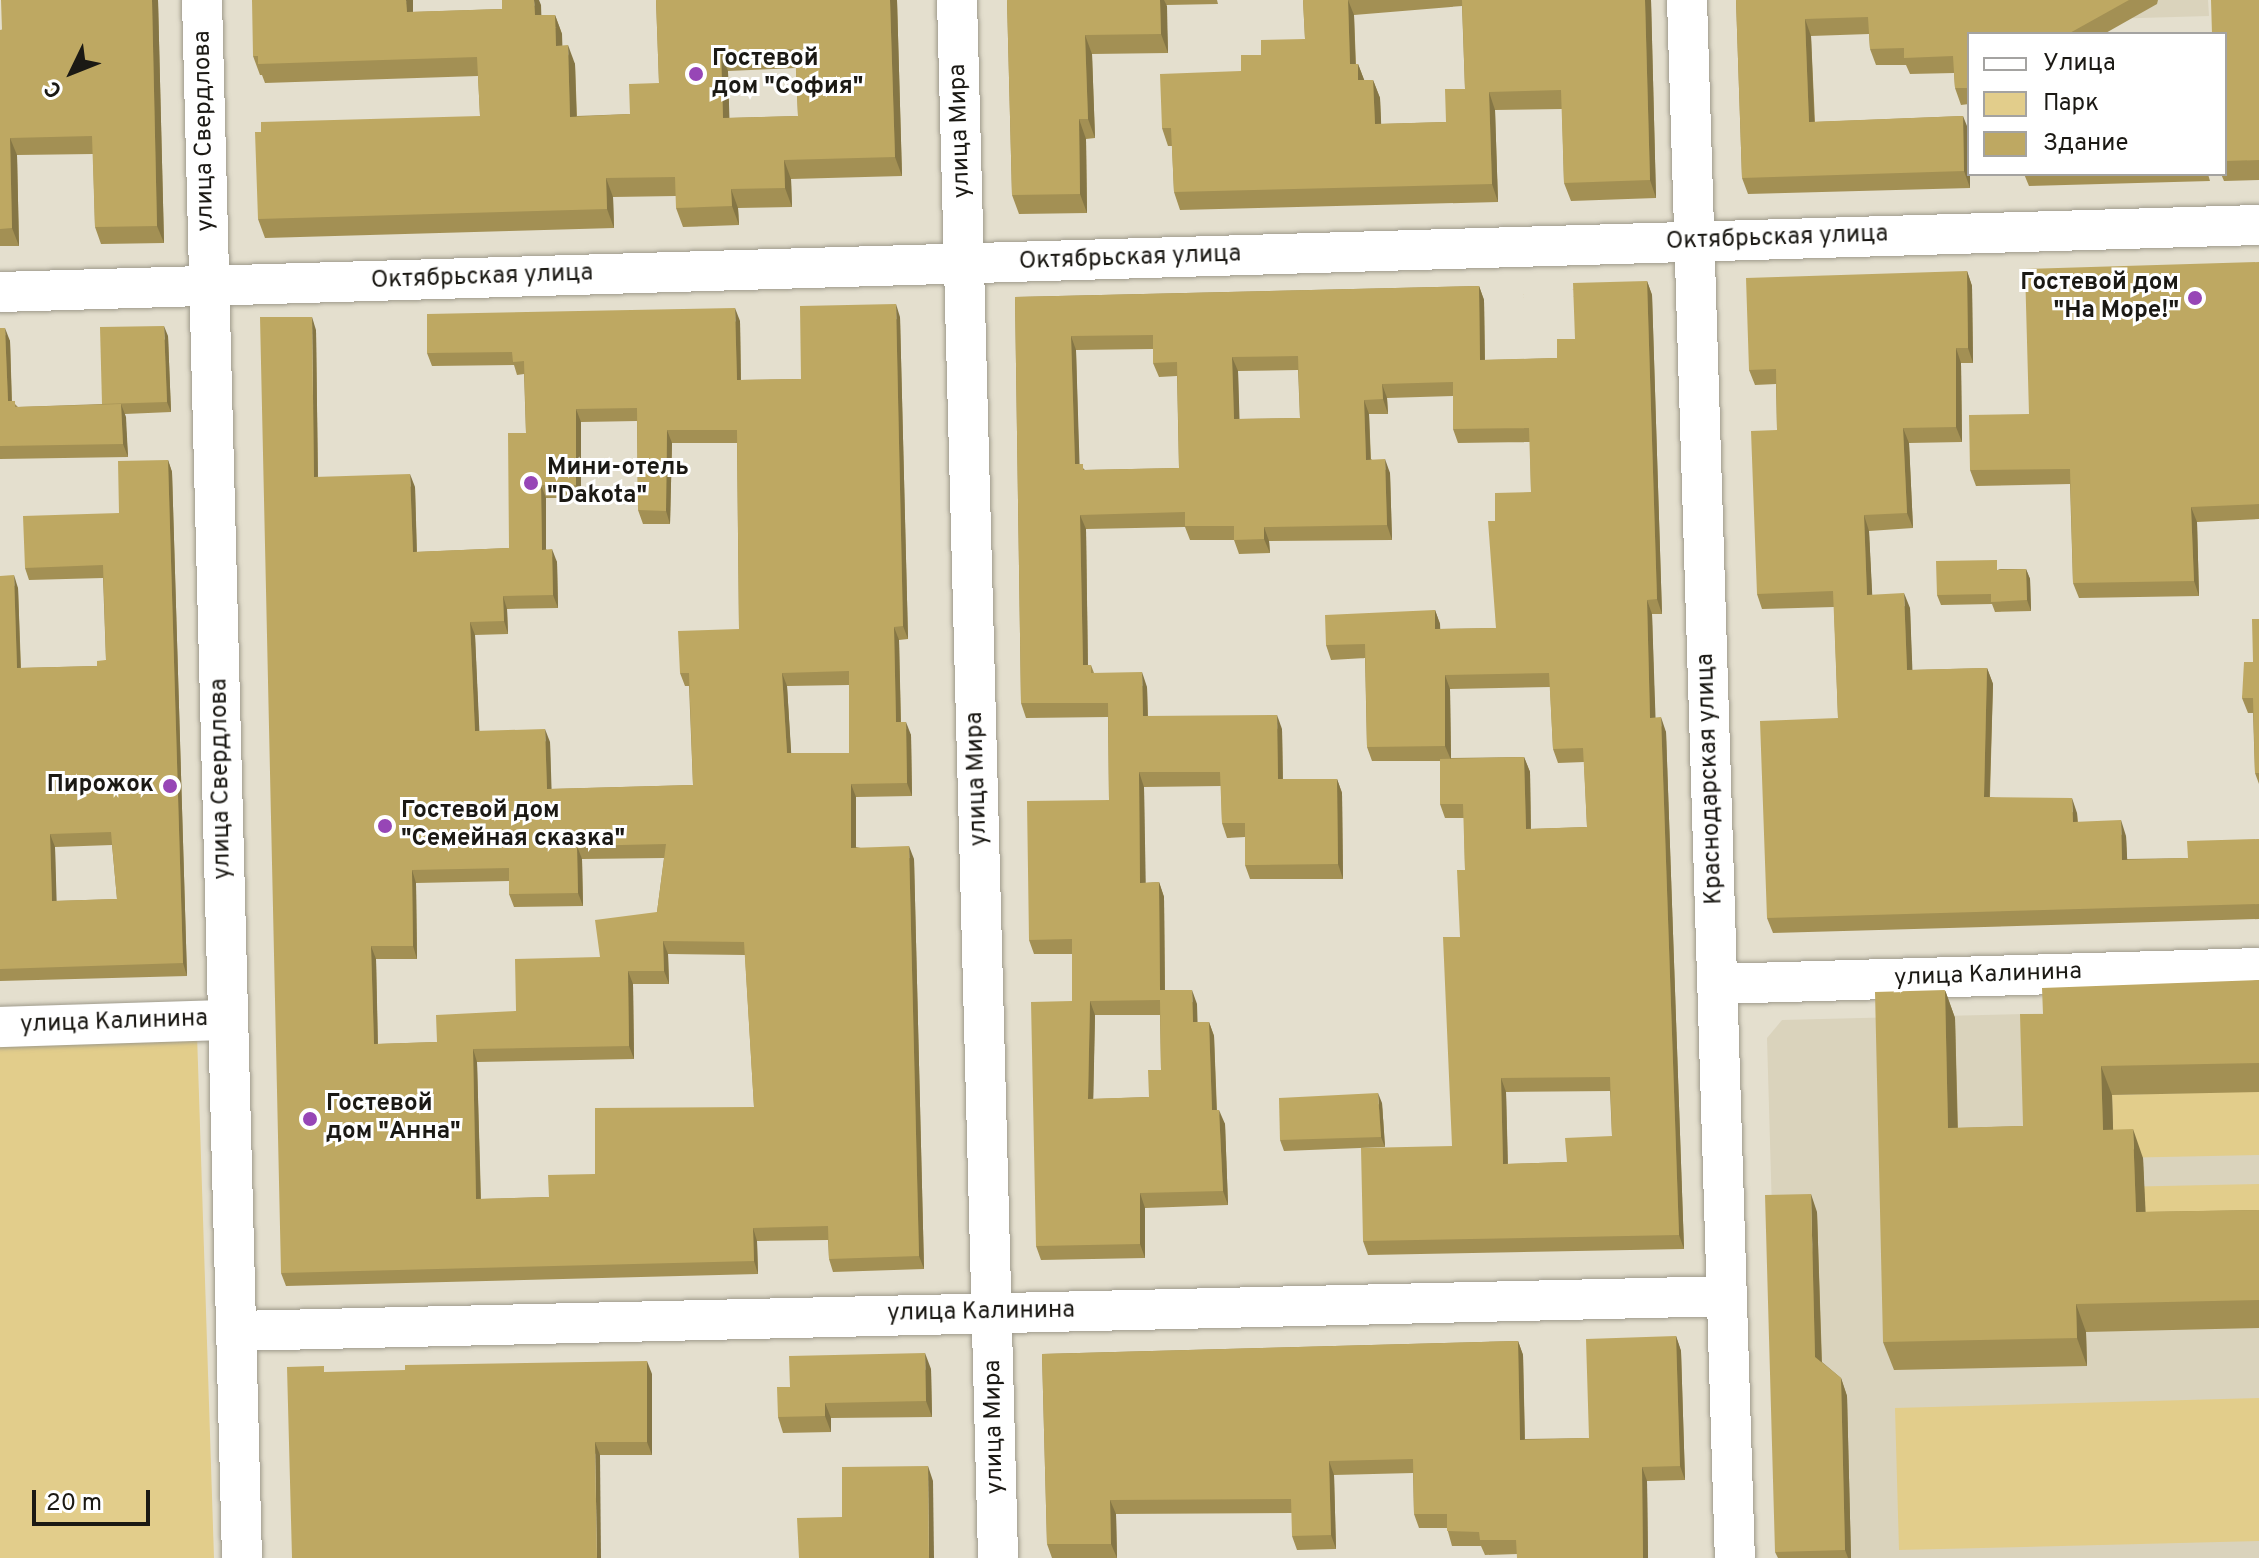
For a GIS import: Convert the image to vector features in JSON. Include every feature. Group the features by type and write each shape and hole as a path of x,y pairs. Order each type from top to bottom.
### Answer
{"street":[{"name":"улица Свердлова","path":"202,0 242,1558"},
{"name":"улица Мира","path":"957,0 998,1558"},
{"name":"Краснодарская улица","path":"1687,0 1735,1558"},
{"name":"Октябрьская улица","path":"0,292 2259,225"},
{"name":"улица Калинина","path":"1717,984 2259,968"},
{"name":"улица Калинина","path":"0,1027 228,1020"},
{"name":"улица Калинина","path":"236,1331 1727,1296"}],"shaded area":[{"path":"1923,0 2208,0 2209,16 2071,20"},
{"path":"2259,1008 2259,1558 1782,1558 1767,1038 1782,1020"}],"green space":[{"path":"197,1034 214,1558 0,1558 0,1040"},
{"path":"2259,1091 2259,1155 2114,1158 2112,1095"},
{"path":"2259,1184 2259,1238 2116,1241 2114,1187"},
{"path":"2259,1398 2259,1541 1899,1550 1895,1408"}],"building":[{"path":"1,0 152,0 157,226 95,227 92,136 10,138 12,228 0,229"},
{"path":"252,0 406,0 407,12 502,9 502,0 534,0 535,15 555,15 556,46 568,45 570,117 630,114 629,84 659,83 656,0 890,0 895,157 784,160 785,188 731,189 732,206 676,208 675,177 606,178 607,209 258,219 255,132 261,132 261,122 480,116 477,57 258,64 258,56 253,56","holes":["795,49 798,116 723,118 721,52"]},
{"path":"1007,0 1160,0 1161,34 1085,35 1088,119 1079,119 1080,194 1012,195"},
{"path":"1303,0 1348,0 1350,64 1358,64 1358,80 1373,80 1375,124 1446,122 1445,89 1465,89 1462,0 1645,0 1650,180 1564,183 1561,90 1489,92 1492,184 1174,192 1171,128 1162,128 1160,74 1241,71 1241,55 1261,55 1261,40 1305,39"},
{"path":"1736,0 2129,0 2072,32 1967,32 1967,88 1955,88 1953,56 1904,58 1904,48 1870,49 1868,17 1805,19 1809,122 1963,116 1964,171 1742,178"},
{"path":"2211,0 2259,0 2259,160 2227,161 2227,32 2212,32"},
{"path":"2259,262 2259,504 2191,507 2194,581 2073,583 2070,469 1970,470 1969,415 2029,414 2025,269"},
{"path":"1967,271 1968,348 1956,348 1956,427 1903,428 1907,513 1864,515 1867,595 1904,593 1907,670 1987,668 1984,797 2072,798 2073,822 2121,820 2122,860 2188,858 2187,841 2259,839 2259,904 1767,918 1760,721 1838,718 1833,591 1757,594 1751,431 1777,430 1776,369 1749,370 1746,278"},
{"path":"1647,281 1657,599 1647,600 1650,718 1661,717 1679,1235 1363,1241 1361,1148 1452,1146 1443,937 1460,937 1457,870 1465,870 1463,804 1440,804 1440,759 1524,757 1526,829 1587,827 1583,748 1553,749 1549,673 1445,675 1445,746 1367,747 1365,644 1326,645 1325,615 1435,610 1435,629 1496,628 1488,521 1495,521 1495,493 1531,492 1529,428 1453,429 1453,382 1382,384 1383,399 1364,400 1366,460 1385,459 1387,525 1264,527 1264,539 1234,540 1234,526 1185,526 1185,512 1080,515 1083,665 1091,665 1091,673 1142,672 1143,716 1277,715 1278,779 1337,779 1338,864 1245,865 1245,823 1222,823 1220,772 1139,772 1140,883 1159,882 1160,990 1192,990 1193,1022 1209,1022 1212,1110 1219,1110 1223,1191 1140,1193 1140,1244 1036,1246 1031,1002 1072,1001 1072,939 1029,940 1027,801 1109,800 1108,703 1021,703 1015,297 1479,286 1480,360 1557,358 1557,339 1575,339 1573,283","holes":["1153,335 1153,363 1177,362 1179,468 1083,470 1083,464 1075,464 1071,336","1298,356 1300,418 1234,419 1232,357","1160,1000 1161,1070 1148,1070 1149,1097 1088,1099 1090,1001","1610,1077 1612,1136 1565,1138 1567,1162 1503,1164 1501,1078"]},
{"path":"896,304 903,626 894,627 896,722 906,722 907,783 851,784 851,848 909,846 919,1256 829,1259 828,1226 753,1228 754,1261 281,1273 260,317 312,317 314,477 410,474 413,552 509,548 508,433 526,433 524,361 513,362 512,352 427,353 427,314 735,308 737,380 801,379 800,306","holes":["637,408 638,510 666,511 667,430 737,430 739,629 678,631 680,673 689,673 693,785 547,789 545,729 475,731 470,622 504,621 503,596 553,595 552,549 542,550 541,485 576,485 576,409","849,671 849,753 787,753 782,673","666,844 657,912 595,920 600,957 515,959 516,1011 436,1015 437,1042 374,1044 371,946 413,946 412,870 509,868 509,894 578,893 577,846","663,941 744,942 754,1107 595,1108 595,1174 548,1175 549,1197 476,1199 473,1049 629,1046 628,971 664,971"]},
{"path":"164,326 167,402 102,404 100,327"},
{"path":"0,328 5,328 8,401 15,401 15,407 121,404 123,444 0,446"},
{"path":"168,460 183,963 0,969 0,576 14,575 17,668 97,666 97,661 106,660 103,565 25,568 23,516 119,513 118,461","holes":["111,832 117,899 52,901 50,834"]},
{"path":"1997,560 1997,570 2026,569 2027,600 1991,602 1991,594 1937,595 1936,561"},
{"path":"2252,619 2259,619 2259,773 2255,773 2253,698 2242,698 2244,662 2253,662"},
{"path":"2259,980 2259,1063 2101,1066 2103,1130 2133,1129 2136,1212 2259,1210 2259,1300 2076,1304 2077,1338 1883,1342 1875,992 1945,990 1948,1128 2023,1126 2020,1014 2043,1014 2042,988"},
{"path":"1378,1093 1381,1137 1280,1140 1279,1098"},
{"path":"1811,1194 1815,1357 1841,1378 1845,1550 1775,1552 1765,1195"},
{"path":"1676,1336 1680,1466 1642,1467 1643,1558 1517,1558 1516,1540 1480,1540 1479,1532 1447,1531 1447,1514 1414,1514 1413,1459 1329,1461 1331,1535 1292,1536 1291,1499 1110,1500 1111,1544 1047,1544 1042,1354 1518,1341 1520,1440 1589,1438 1586,1339"},
{"path":"925,1353 926,1401 825,1403 825,1416 778,1417 777,1387 790,1387 789,1356"},
{"path":"647,1361 647,1442 595,1442 597,1558 292,1558 287,1367 324,1366 324,1372 405,1370 405,1365"},
{"path":"928,1466 929,1558 799,1558 797,1518 842,1517 842,1467"}],"place":[{"name":"Гостевой дом \"София\"","path":"696,74"},
{"name":"Гостевой дом \"На Море!\"","path":"2195,298"},
{"name":"Мини-отель \"Dakota\"","path":"531,483"},
{"name":"Пирожок","path":"170,786"},
{"name":"Гостевой дом \"Семейная сказка\"","path":"385,826"},
{"name":"Гостевой дом \"Анна\"","path":"310,1119"}]}
